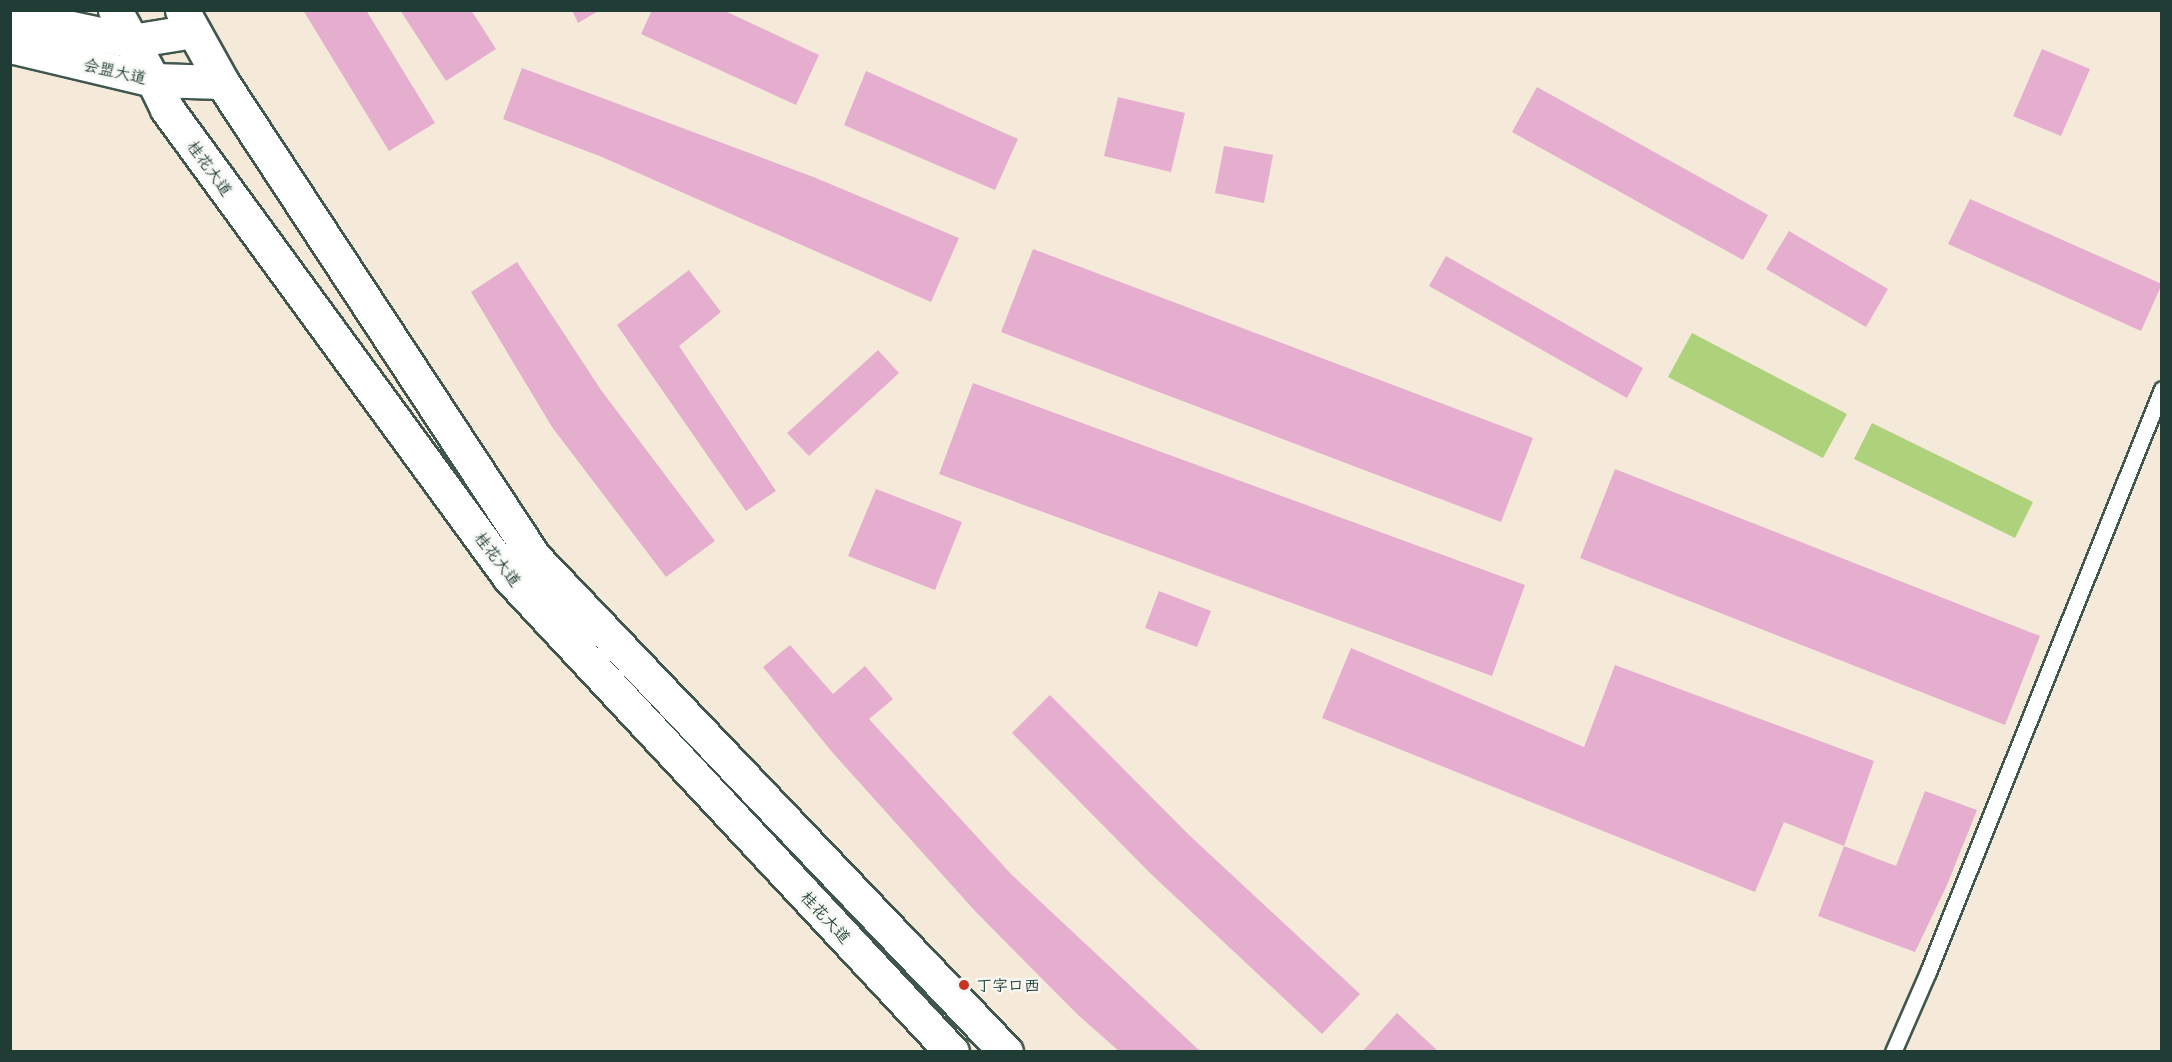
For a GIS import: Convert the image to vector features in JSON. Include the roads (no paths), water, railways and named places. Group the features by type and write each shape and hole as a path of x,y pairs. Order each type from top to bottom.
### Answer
{"main road":[{"name":"桂花大道","path":"115,10 167,109 510,578 952,1052"},
{"name":"会盟大道","path":"10,15 132,41 187,21"},
{"name":"桂花大道","path":"187,21 222,82 534,557 1006,1052"},
{"name":"会盟大道","path":"10,46 153,80 222,82"}],"lane":[{"path":"1893,1052 1928,972 2162,389"}],"place":[{"name":"丁字口西","path":"964,985"}]}
